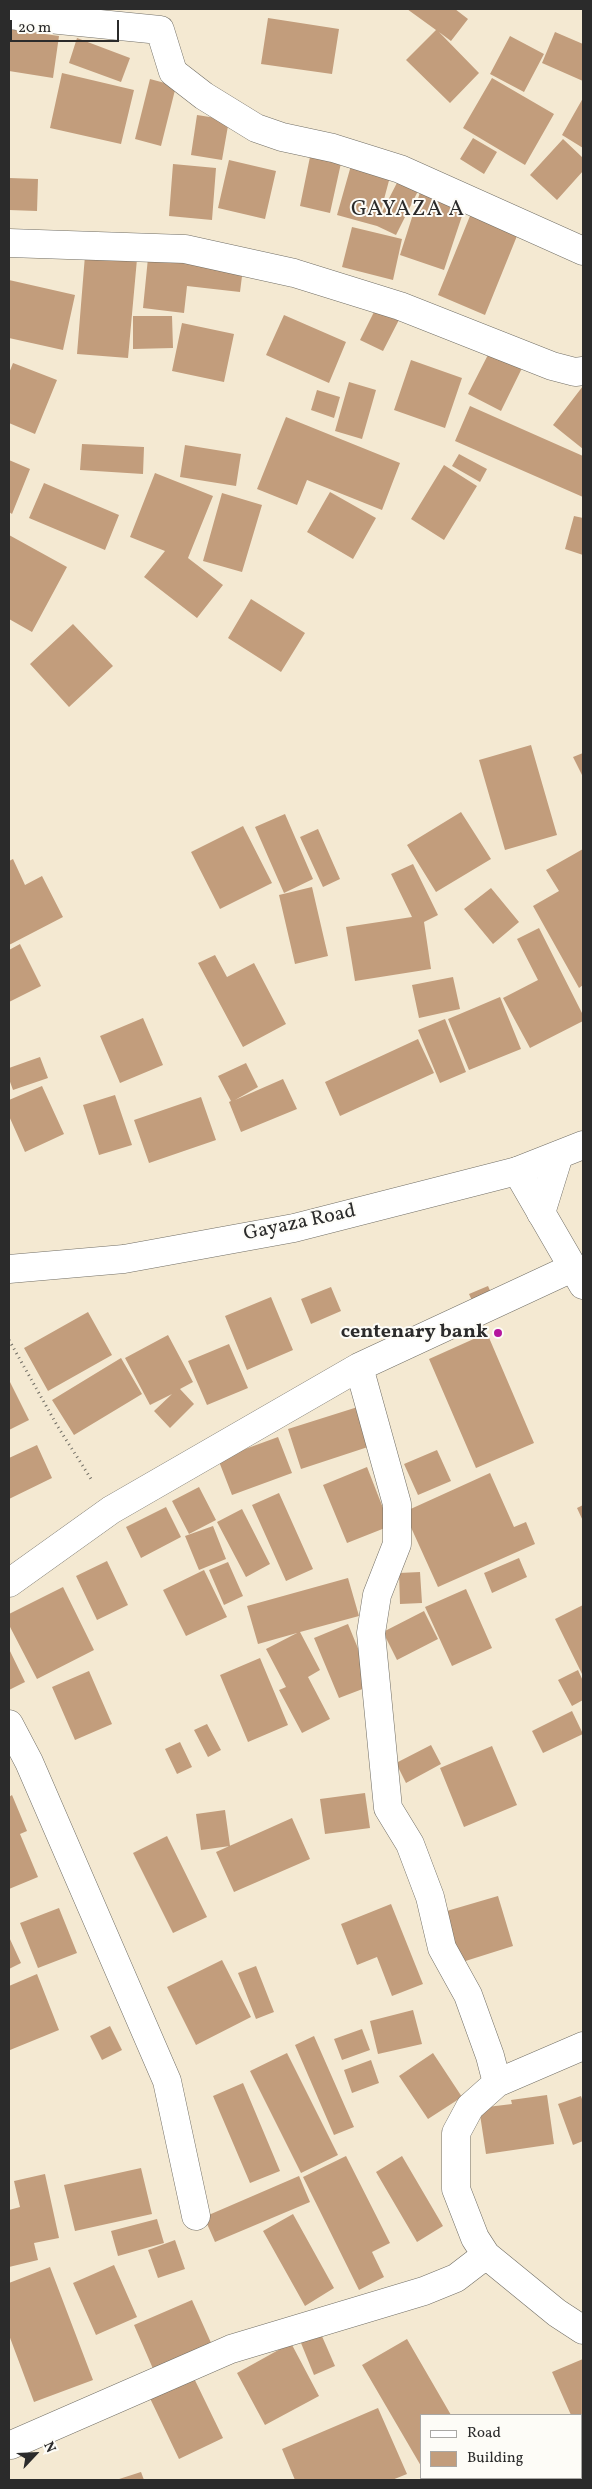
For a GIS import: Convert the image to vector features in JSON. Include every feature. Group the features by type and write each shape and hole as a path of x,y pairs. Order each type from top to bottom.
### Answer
{"street":[{"path":"9,15 160,30 173,72 204,96 256,128 282,137 333,148 400,169 583,251"},
{"path":"9,244 185,249 294,273 400,306 552,366 575,372 583,371"},
{"path":"541,1213 571,1150"},
{"name":"Gayaza Road","path":"9,1269 124,1259 294,1228 517,1171 571,1150"},
{"path":"9,1583 111,1510 359,1367 578,1276 517,1171"},
{"path":"359,1367 397,1504 396,1544 378,1595 371,1632 388,1808 410,1844 430,1897 442,1948 468,1995 490,2056 497,2083"},
{"path":"9,1724 33,1770 167,2082 196,2216"},
{"path":"583,2046 497,2083 470,2107 456,2134 456,2189 475,2238 486,2255 558,2313 583,2330"},
{"path":"11,2445 231,2349 424,2291 456,2278 486,2255"}],"path":[{"path":"9,1340 58,1427 111,1510"}],"building":[{"path":"407,9 455,9 468,19 451,41 439,32 479,73 450,103 406,60 436,30"},
{"path":"268,18 339,29 332,74 261,64"},
{"path":"10,29 59,36 53,78 9,71"},
{"path":"555,32 583,44 583,81 542,63"},
{"path":"510,36 544,54 524,92 490,74"},
{"path":"77,38 130,58 121,82 69,63"},
{"path":"62,73 134,90 121,144 50,128"},
{"path":"492,78 554,114 525,165 463,128"},
{"path":"150,79 176,86 161,146 135,139"},
{"path":"583,98 583,148 562,135"},
{"path":"197,115 229,120 222,160 191,155"},
{"path":"473,138 497,152 484,174 460,159"},
{"path":"563,139 583,158 583,171 557,200 530,175"},
{"path":"312,147 343,154 330,213 300,206"},
{"path":"229,160 276,171 265,219 218,208"},
{"path":"352,162 391,173 379,218 402,173 422,183 396,235 377,226 337,215"},
{"path":"173,164 216,168 212,220 169,216"},
{"path":"9,178 38,179 37,211 9,210"},
{"path":"422,186 467,201 444,270 400,255"},
{"path":"472,211 519,231 485,315 438,295"},
{"path":"352,227 402,239 393,280 342,267"},
{"path":"86,243 138,248 128,358 77,354"},
{"path":"149,248 244,260 240,292 187,286 184,313 143,308"},
{"path":"9,280 75,295 63,350 9,338"},
{"path":"380,300 403,312 383,351 360,340"},
{"path":"284,315 346,342 329,383 266,355"},
{"path":"133,316 172,316 173,348 133,349"},
{"path":"182,323 234,334 224,382 172,371"},
{"path":"493,345 525,362 501,411 468,394"},
{"path":"411,360 462,378 445,428 394,410"},
{"path":"13,363 57,380 35,434 9,423 9,373"},
{"path":"349,382 376,390 362,439 335,431"},
{"path":"583,386 583,449 553,425"},
{"path":"317,390 340,397 334,418 311,410"},
{"path":"470,406 583,456 583,497 455,441"},
{"path":"286,417 400,463 382,510 307,480 297,505 257,489"},
{"path":"82,444 144,447 143,474 80,470"},
{"path":"185,445 241,454 236,486 180,477"},
{"path":"459,454 487,469 480,482 452,466"},
{"path":"9,460 30,469 12,514 9,512"},
{"path":"444,465 477,486 444,540 411,519"},
{"path":"155,473 213,496 188,558 223,585 197,618 144,577 165,551 130,537"},
{"path":"44,483 119,515 105,550 29,518"},
{"path":"330,492 376,518 353,559 307,532"},
{"path":"222,493 262,505 242,572 203,561"},
{"path":"574,516 583,518 583,555 565,549"},
{"path":"9,535 67,567 32,632 9,619"},
{"path":"251,599 305,633 281,672 228,638"},
{"path":"73,624 113,666 69,707 30,664"},
{"path":"531,745 557,835 505,850 479,760"},
{"path":"583,753 583,777 573,757"},
{"path":"461,812 491,859 436,892 407,845"},
{"path":"285,814 313,879 284,893 255,827"},
{"path":"243,826 272,883 220,909 191,852"},
{"path":"318,829 340,879 323,887 300,837"},
{"path":"583,849 583,985 579,988 533,906 559,891 546,870"},
{"path":"13,859 25,885 42,876 63,917 9,945 9,861"},
{"path":"413,864 438,915 424,922 431,969 355,981 346,927 412,917 391,874"},
{"path":"312,887 328,956 295,964 279,895"},
{"path":"491,888 519,922 493,944 464,909"},
{"path":"539,928 583,1015 583,1021 530,1048 503,998 538,980 517,939"},
{"path":"20,944 41,986 9,1002 9,950"},
{"path":"215,955 227,977 254,963 286,1024 243,1047 198,963"},
{"path":"453,977 460,1009 419,1018 412,985"},
{"path":"500,997 521,1049 469,1070 448,1019"},
{"path":"143,1018 163,1065 120,1083 100,1036"},
{"path":"445,1019 466,1072 440,1083 418,1030"},
{"path":"418,1039 434,1073 340,1116 325,1082"},
{"path":"40,1057 48,1078 13,1090 9,1079 9,1068"},
{"path":"246,1063 258,1087 235,1100 283,1079 297,1109 241,1132 229,1102 231,1101 218,1076"},
{"path":"42,1086 64,1134 25,1152 9,1116 9,1100"},
{"path":"115,1095 132,1145 99,1155 83,1105"},
{"path":"201,1097 216,1140 149,1163 134,1120"},
{"path":"488,1286 498,1308 479,1316 469,1294"},
{"path":"331,1287 341,1311 311,1324 301,1299"},
{"path":"271,1297 293,1350 247,1370 225,1316"},
{"path":"88,1312 112,1355 48,1391 24,1348"},
{"path":"487,1333 534,1443 476,1468 429,1359"},
{"path":"168,1335 193,1382 180,1389 194,1404 170,1428 154,1411 172,1394 150,1405 125,1358"},
{"path":"229,1344 248,1388 207,1405 188,1361"},
{"path":"121,1358 142,1394 74,1435 52,1400"},
{"path":"9,1380 29,1420 9,1430"},
{"path":"364,1405 377,1444 301,1469 288,1429"},
{"path":"278,1437 292,1473 232,1495 218,1459"},
{"path":"37,1445 52,1478 9,1499 9,1458"},
{"path":"437,1450 451,1481 418,1495 404,1464"},
{"path":"367,1467 390,1526 347,1543 323,1485"},
{"path":"490,1473 514,1527 526,1522 535,1544 438,1587 404,1512"},
{"path":"199,1487 216,1520 189,1534 172,1501"},
{"path":"279,1493 313,1569 286,1581 252,1505"},
{"path":"583,1505 583,1521 577,1508"},
{"path":"166,1507 181,1537 141,1558 126,1527"},
{"path":"242,1509 270,1564 246,1577 217,1522"},
{"path":"213,1526 226,1559 199,1570 185,1536"},
{"path":"519,1558 527,1577 492,1593 484,1573"},
{"path":"107,1561 128,1605 97,1620 76,1576"},
{"path":"228,1562 243,1596 224,1605 209,1570"},
{"path":"204,1570 227,1617 186,1636 163,1590"},
{"path":"420,1572 422,1603 400,1604 399,1573"},
{"path":"348,1578 359,1616 300,1632 320,1670 308,1677 330,1719 302,1733 279,1690 286,1687 266,1649 297,1633 258,1644 247,1606"},
{"path":"63,1587 94,1650 37,1679 9,1625 9,1614"},
{"path":"466,1589 492,1648 452,1666 425,1607"},
{"path":"583,1605 583,1676 555,1619"},
{"path":"424,1611 438,1639 397,1660 383,1632"},
{"path":"348,1624 373,1685 339,1698 314,1638"},
{"path":"9,1649 25,1682 9,1690"},
{"path":"260,1658 288,1725 248,1742 220,1675"},
{"path":"578,1670 583,1681 583,1700 572,1706 558,1680"},
{"path":"89,1671 112,1724 75,1740 52,1687"},
{"path":"572,1711 583,1734 543,1753 532,1731"},
{"path":"207,1724 221,1750 208,1757 194,1730"},
{"path":"180,1742 192,1767 177,1774 165,1749"},
{"path":"431,1745 441,1764 406,1783 396,1763"},
{"path":"492,1746 517,1805 464,1827 440,1768"},
{"path":"365,1793 370,1828 325,1834 320,1799"},
{"path":"12,1795 27,1831 20,1834 38,1877 9,1889 9,1797"},
{"path":"225,1810 230,1846 201,1850 196,1814"},
{"path":"292,1818 310,1859 234,1892 216,1852"},
{"path":"167,1836 207,1917 173,1933 133,1853"},
{"path":"498,1896 513,1946 456,1964 440,1913"},
{"path":"391,1904 423,1984 392,1996 377,1957 357,1965 341,1924"},
{"path":"59,1908 77,1953 38,1968 20,1923"},
{"path":"9,1937 21,1963 9,1969"},
{"path":"222,1960 251,2017 196,2045 167,1987"},
{"path":"256,1966 274,2012 256,2019 238,1973"},
{"path":"37,1974 59,2030 10,2050 9,1986"},
{"path":"413,2010 422,2044 378,2054 370,2021"},
{"path":"110,2026 122,2050 102,2060 90,2036"},
{"path":"362,2029 370,2050 342,2060 334,2039"},
{"path":"314,2036 354,2127 334,2135 295,2045"},
{"path":"287,2053 338,2155 301,2173 250,2071"},
{"path":"433,2053 462,2097 428,2119 399,2076"},
{"path":"371,2060 379,2083 352,2093 344,2070"},
{"path":"243,2083 280,2171 250,2183 213,2096"},
{"path":"547,2095 554,2144 486,2154 479,2108 512,2104 511,2100"},
{"path":"581,2096 583,2102 583,2141 573,2145 558,2104"},
{"path":"346,2156 390,2243 372,2252 384,2277 359,2290 303,2177"},
{"path":"402,2156 443,2226 417,2242 376,2172"},
{"path":"141,2168 152,2214 75,2231 64,2185"},
{"path":"45,2174 59,2238 34,2243 38,2260 9,2267 9,2210 20,2207 14,2181"},
{"path":"299,2176 310,2202 215,2242 204,2217"},
{"path":"293,2214 334,2288 305,2306 263,2231"},
{"path":"157,2219 164,2243 118,2256 111,2231"},
{"path":"175,2240 185,2269 158,2278 148,2250"},
{"path":"114,2265 137,2317 96,2335 73,2283"},
{"path":"50,2267 93,2380 34,2402 9,2335 9,2283"},
{"path":"192,2300 212,2345 154,2371 134,2325"},
{"path":"321,2334 335,2366 314,2375 301,2343"},
{"path":"407,2339 450,2414 420,2414 420,2464 362,2365"},
{"path":"291,2343 319,2396 265,2425 237,2373"},
{"path":"583,2359 583,2425 582,2414 571,2414 552,2372"},
{"path":"190,2370 223,2438 179,2459 147,2392"},
{"path":"378,2408 407,2474 392,2480 295,2480 282,2449"},
{"path":"141,2472 144,2480 116,2480"},
{"path":"563,2479 564,2480 527,2480"}],"place":[{"name":"centenary bank","path":"498,1333"}],"district":[{"name":"GAYAZA A","path":"408,211"}]}
